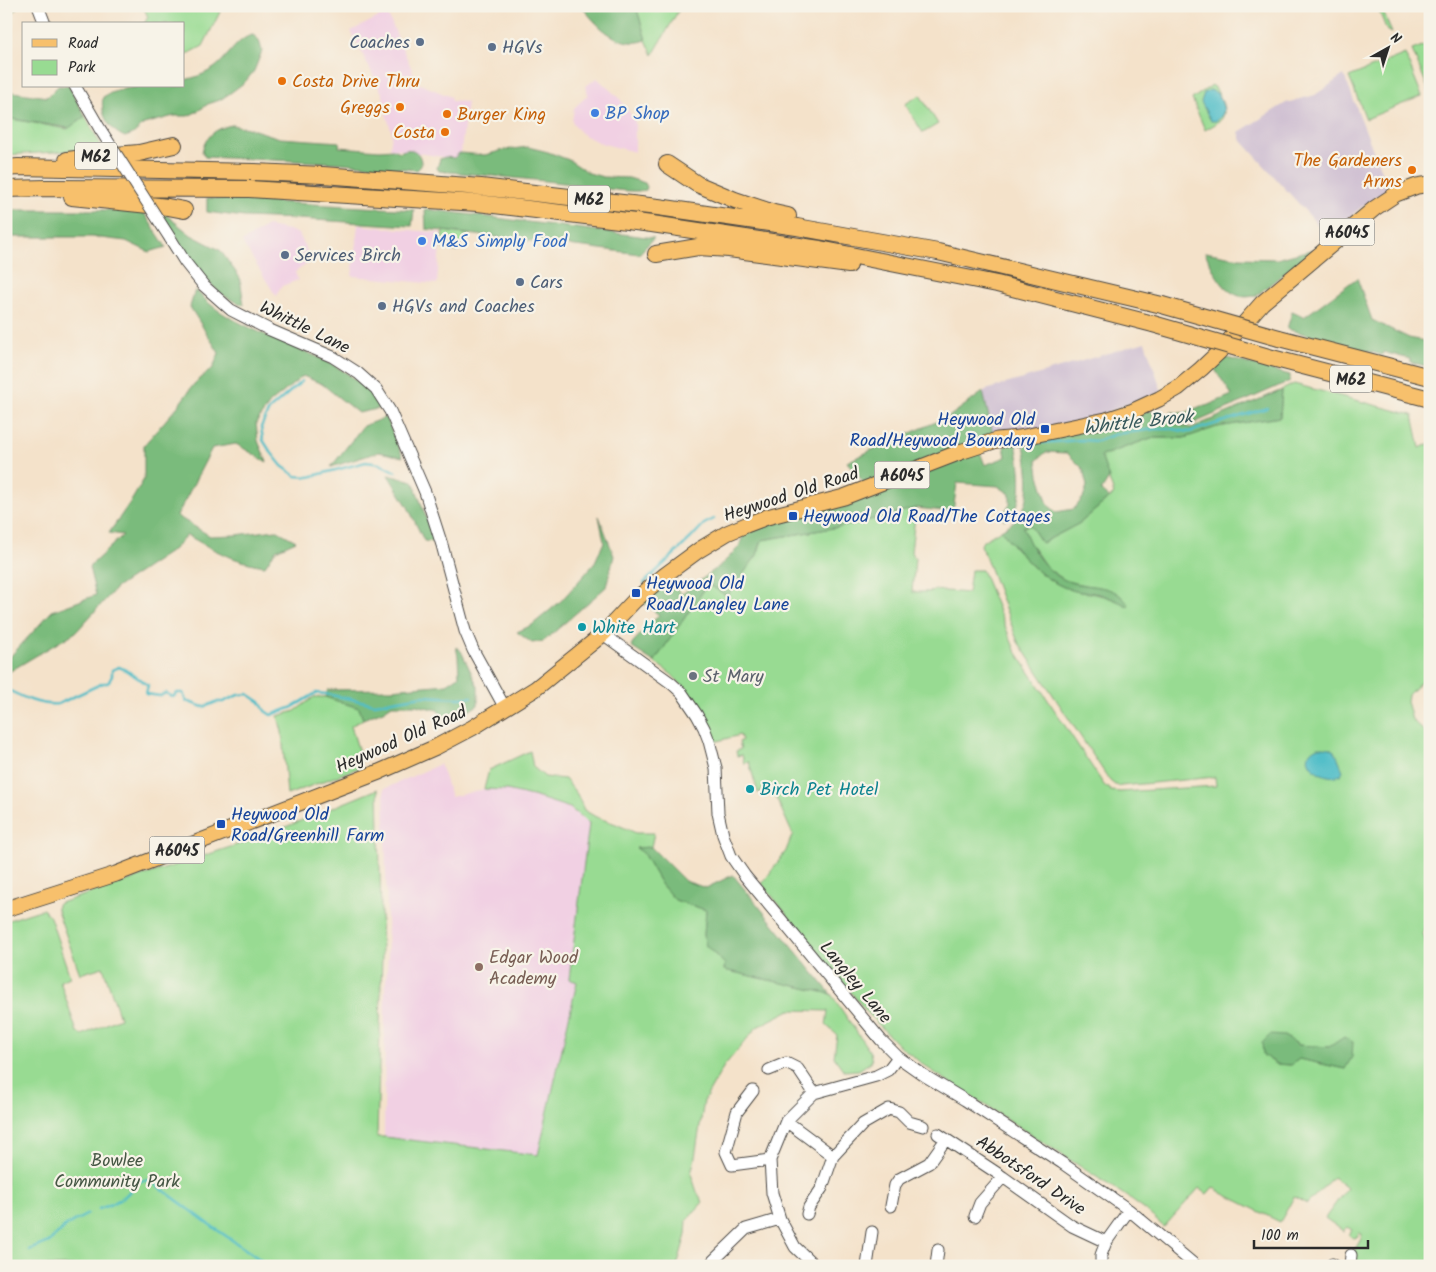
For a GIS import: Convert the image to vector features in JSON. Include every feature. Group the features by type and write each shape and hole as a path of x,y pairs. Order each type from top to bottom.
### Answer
{"highway":[{"name":"M62","path":"12,168 93,156 139,153 174,145"},
{"name":"M62","path":"667,164 697,184 735,200 774,213 886,236 938,252"},
{"name":"M62","path":"12,168 324,175 481,187 667,208 797,227 938,252 1162,304 1279,338 1430,377"},
{"name":"M62","path":"47,188 74,198 184,210"},
{"name":"M62","path":"6,189 249,190 478,203 652,224 820,249 997,284 1430,400"},
{"name":"M62","path":"656,254 698,247 729,249 997,284"}],"main road":[{"name":"Heywood Old Road","path":"6,909 116,874 379,772 436,747 505,708 552,676 603,634 634,601 665,575 699,550 727,533 767,518 844,497 963,451 997,440 1019,438 1106,420 1134,411 1159,399 1178,388 1201,370 1219,352 1256,308 1375,208 1396,194 1417,186 1430,184"}],"street":[{"path":"38,6 44,22"},
{"name":"Whittle Lane","path":"75,88 185,262 204,286 231,310 270,330 334,357 358,373 376,389 390,411 425,492 442,545 465,632 505,708"},
{"name":"Langley Lane","path":"603,634 671,683 690,703 704,728 716,768 718,813 723,835 731,856 750,882 881,1040 898,1057 925,1076 1062,1163 1130,1210 1196,1266"},
{"path":"814,1266 795,1247 780,1219 772,1193 770,1160 786,1121 814,1093 876,1076 888,1070 898,1057"},
{"path":"769,1070 786,1063 798,1069 814,1093"},
{"path":"753,1090 737,1112 726,1152 732,1165 770,1160"},
{"path":"807,1214 809,1207 822,1188 834,1156 863,1124 889,1108 899,1112 909,1122 923,1126"},
{"path":"786,1121 834,1156"},
{"name":"Abbotsford Drive","path":"891,1206 895,1185 900,1179 929,1163 942,1137 1072,1226 1106,1242"},
{"path":"975,1216 980,1203 1003,1177"},
{"path":"1102,1266 1100,1255 1106,1242 1130,1210"},
{"path":"712,1266 713,1261 746,1228 780,1219"},
{"path":"867,1266 872,1232"},
{"path":"936,1266 938,1250"}],"shaded area":[{"path":"387,13 418,83 451,97 451,101 467,102 460,160 390,148 392,133 383,95 351,31"},
{"path":"1344,75 1388,189 1359,209 1328,236 1242,141 1239,132 1286,103 1315,95"},
{"path":"597,78 620,99 635,121 635,152 600,143 582,134 572,122 574,108 588,95 586,86"},
{"path":"358,225 441,233 437,284 352,276"},
{"path":"267,226 299,234 312,261 295,272 298,280 282,286 276,296 242,242"},
{"path":"1145,342 1162,392 1082,421 1041,429 993,434 983,392 986,390"},
{"name":"Edgar Wood Academy","path":"440,764 451,797 484,789 507,790 570,808 589,824 569,978 577,982 538,1155 384,1137 385,991 388,956 384,789"}],"green space":[{"path":"9,6 18,6 12,14 6,35 6,10"},
{"path":"143,6 223,6 203,46 185,55 185,22 145,22 148,17"},
{"path":"582,6 636,6 646,40 627,42 618,39 594,21"},
{"path":"636,6 681,6 653,55 646,40"},
{"path":"1377,6 1388,6 1382,9 1392,33 1387,31"},
{"path":"253,35 259,40 262,51 254,71 245,82 220,100 208,104 188,116 174,116 144,124 133,134 125,137 110,126 104,116 103,97 131,88 185,88 185,80 199,76 214,68 237,44"},
{"path":"1430,43 1430,93 1412,50"},
{"path":"1405,54 1422,96 1366,119 1349,77"},
{"path":"1212,85 1221,99 1224,115 1219,121 1205,130 1192,99"},
{"path":"56,88 70,88 85,116 69,128 6,118 6,91 47,97"},
{"path":"920,95 938,124 923,133 905,104"},
{"path":"85,116 103,149 6,155 6,118 67,129"},
{"path":"232,125 280,138 340,142 339,147 393,149 400,152 412,150 420,157 421,166 417,170 342,163 205,157 202,152 203,146 209,137 221,128"},
{"path":"528,147 569,160 589,173 603,177 629,178 645,183 646,190 621,190 439,171 437,168 440,159 445,157 454,158 459,153 485,155"},
{"path":"207,198 414,210 412,226 244,217 207,212"},
{"path":"425,209 654,238 639,254 426,229"},
{"path":"142,210 166,247 149,252 126,241 92,237 6,237 6,211"},
{"path":"160,210 191,235 220,250 240,278 244,305 219,292 199,272"},
{"path":"443,231 470,235 460,244 458,252 441,248"},
{"path":"1314,249 1257,295 1247,297 1230,291 1224,285 1213,269 1205,252 1238,258 1277,259"},
{"path":"1357,278 1372,320 1409,338 1430,342 1430,367 1410,362 1410,359 1383,352 1382,355 1287,329 1292,312 1304,317"},
{"path":"195,290 212,306 231,318 327,361 342,370 370,393 382,408 358,413 322,384 303,376 270,403 256,423 258,441 267,462 236,444 212,448 177,516 210,536 276,530 296,541 276,550 265,566 244,562 224,555 187,535 173,550 116,588 76,632 7,673 9,658 52,611 96,595 89,567 123,535 109,533 144,479 144,445 178,406 194,384 213,368 219,353 190,307"},
{"path":"1220,356 1290,375 1290,381 1192,424 1177,419 1171,412 1185,413 1232,395 1212,365"},
{"path":"1294,384 1413,415 1420,448 1430,443 1430,674 1408,695 1407,701 1412,720 1425,732 1430,742 1430,873 1428,916 1423,933 1430,957 1430,1266 1374,1266 1357,1264 1353,1253 1362,1234 1359,1233 1357,1237 1353,1238 1349,1235 1352,1230 1347,1227 1343,1231 1325,1218 1347,1188 1333,1177 1307,1204 1294,1197 1280,1222 1213,1187 1207,1194 1199,1188 1164,1227 1123,1194 926,1067 895,1042 866,1011 762,884 786,851 793,835 771,786 758,793 749,762 744,763 742,755 737,756 736,751 741,749 739,742 742,740 740,735 714,742 703,717 688,693 671,674 654,662 708,584 727,596 757,555 762,540 851,525 916,508 911,552 915,559 912,592 935,590 968,593 971,570 982,570 1015,650 1104,785 1111,791 1120,792 1216,786 1215,777 1121,786 1115,785 1110,781 1018,642 981,545 983,541 1001,530 1025,559 1053,582 1076,591 1102,595 1118,601 1108,590 1066,581 1047,568 1029,542 1023,527 1030,525 1042,543 1080,523 1114,494 1101,456 1151,438 1184,438 1217,427 1280,417 1282,390","holes":["1284,1036 1299,1045 1329,1047 1345,1069 1299,1059 1291,1065 1276,1064 1263,1055"]},
{"path":"1282,390 1280,417 1217,427 1184,438 1151,438 1101,456 1109,478 1101,491 1109,498 1080,523 1042,543 1030,525 1023,527 1039,558 1057,576 1079,584 1109,589 1121,596 1129,605 1127,606 1099,594 1075,591 1063,587 1034,567 1001,530 1017,518 1023,510 1026,501 1029,481 1023,441 1148,410 1174,423 1191,428","holes":["1046,452 1067,453 1083,469 1087,486 1083,498 1074,509 1056,512 1048,505 1039,475 1037,460"]},
{"path":"983,392 993,434 865,484 847,462 950,416"},
{"path":"386,417 403,457 379,452 331,467 363,426"},
{"path":"1016,444 1020,470 1019,498 1017,507 1012,515 1004,520 1002,513 1010,505 1010,494 998,486 957,483 953,512 916,508 851,525 762,540 757,555 727,596 708,584 654,662 631,647 634,641 659,615 642,601 669,581 682,594 721,565 739,547 744,533 980,452 985,465 1006,457 1004,446"},
{"path":"388,475 413,481 435,542 424,541 408,507"},
{"path":"599,516 614,556 606,587 544,641 532,643 517,632 532,625 561,601 594,564 604,542"},
{"path":"456,647 461,651 478,687 478,705 447,724 438,710 416,705 392,705 363,719 359,708 325,697 328,690 391,689 447,684 459,676"},
{"path":"314,697 325,697 359,708 363,719 351,726 359,752 361,767 287,795 282,732 278,716 295,711"},
{"name":"Bowlee Community Park","path":"530,751 533,767 545,777 565,779 577,794 584,810 596,817 636,833 654,833 651,847 637,848 643,853 661,884 675,900 706,910 704,935 706,946 725,964 724,970 831,994 870,1052 872,1061 859,1070 844,1071 834,1057 837,1035 826,1025 828,1011 790,1010 757,1027 724,1066 704,1101 691,1174 697,1192 703,1202 687,1220 686,1235 677,1266 6,1266 6,921 43,909 50,917 70,977 60,981 77,1032 82,1035 120,1018 103,967 80,974 57,910 57,904 261,837 378,789 382,955 377,1137 538,1155 577,982 569,979 589,824 570,808 507,790 484,789 489,770"},
{"path":"651,847 685,881 706,888 733,875 831,994 724,970 725,964 706,946 704,935 706,910 675,900 661,884 643,853 636,848"},
{"path":"1270,1035 1284,1036 1299,1045 1329,1047 1344,1037 1353,1042 1352,1057 1345,1069 1299,1059 1291,1065 1277,1064 1263,1055 1262,1043"}],"water":[{"path":"1210,90 1217,93 1223,108 1220,118 1216,121 1211,121 1201,102 1204,93"},
{"path":"1318,747 1333,750 1343,771 1340,775 1333,777 1325,775 1313,768 1308,757 1311,751"}],"waterway":[{"path":"302,381 269,410 261,427 263,440 282,466 296,476 309,477 366,462 380,464 396,472"},
{"name":"Whittle Brook","path":"1039,443 1081,440 1097,441 1116,434 1156,429 1189,432 1267,408"},
{"name":"Whittle Brook","path":"644,583 704,524 714,519"},
{"name":"Whittle Brook","path":"6,689 38,702 58,704 103,683 108,683 112,676 112,670 119,667 148,685 146,694 160,696 166,693 173,697 177,693 183,693 186,701 203,707 216,702 223,702 238,695 248,694 260,702 265,711 271,715 293,707 316,693 375,704 422,696 471,697"},
{"path":"99,1209 122,1198 138,1182 151,1181 267,1266"},
{"path":"29,1250 49,1242 67,1225 88,1214"}],"place":[{"name":"Coaches","path":"420,42"},
{"name":"HGVs","path":"492,47"},
{"name":"Costa Drive Thru","path":"282,81"},
{"name":"Greggs","path":"400,107"},
{"name":"BP Shop","path":"595,113"},
{"name":"Burger King","path":"447,114"},
{"name":"Costa","path":"445,132"},
{"name":"The Gardeners Arms","path":"1412,170"},
{"name":"M&S Simply Food","path":"422,241"},
{"name":"Services Birch","path":"285,255"},
{"name":"Cars","path":"520,282"},
{"name":"HGVs and Coaches","path":"382,306"},
{"name":"Heywood Old Road/Heywood Boundary","path":"1045,429"},
{"name":"Heywood Old Road/The Cottages","path":"793,516"},
{"name":"Heywood Old Road/Langley Lane","path":"636,593"},
{"name":"White Hart","path":"582,627"},
{"name":"St Mary","path":"693,676"},
{"name":"Birch Pet Hotel","path":"750,789"},
{"name":"Heywood Old Road/Greenhill Farm","path":"221,824"},
{"name":"Edgar Wood Academy","path":"479,967"}]}
